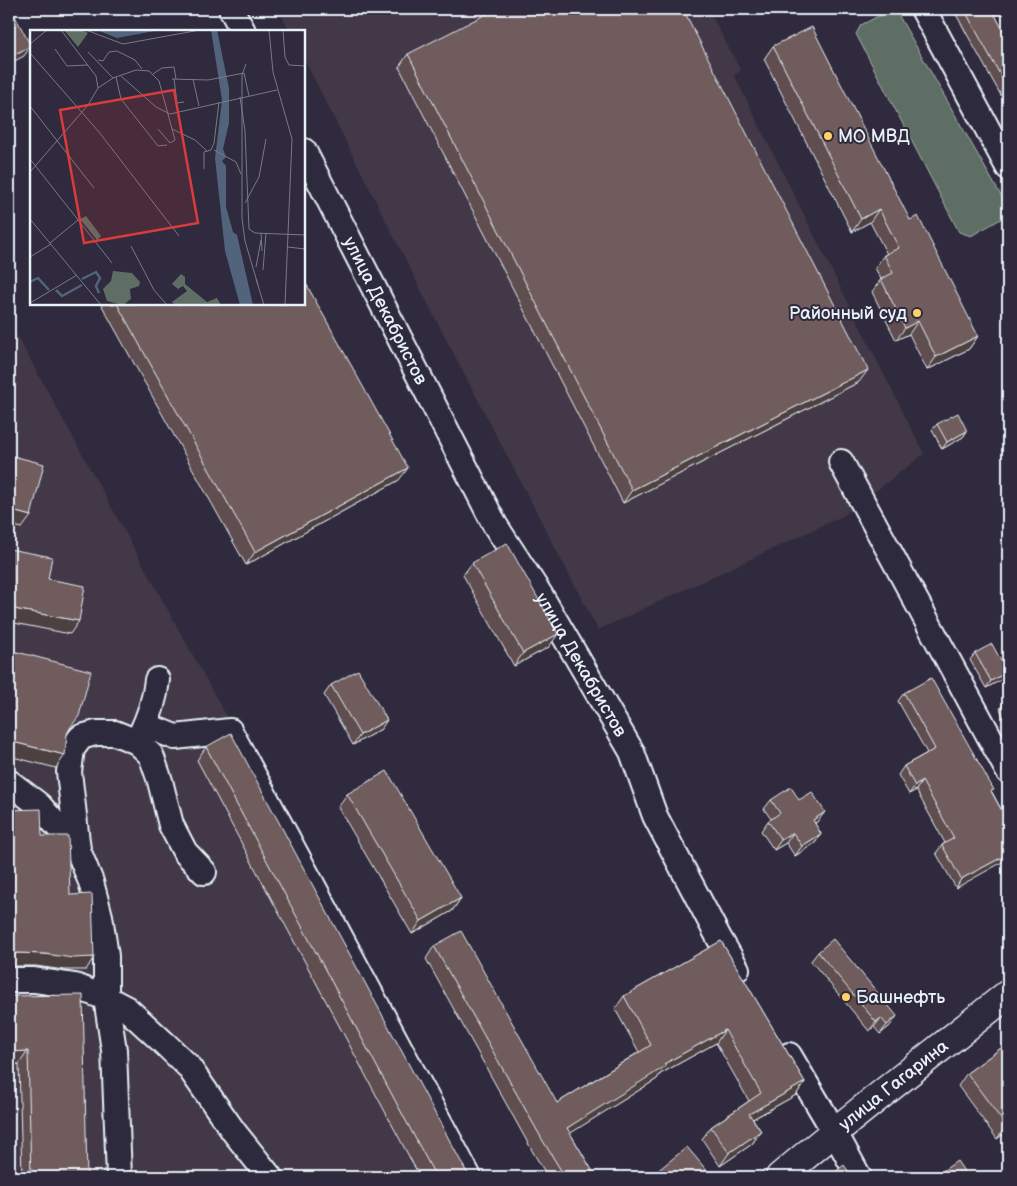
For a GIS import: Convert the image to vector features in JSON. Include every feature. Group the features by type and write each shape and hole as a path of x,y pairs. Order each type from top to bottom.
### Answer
{"main road":[{"name":"улица Гагарина","path":"780,1177 834,1131 1008,994"}],"street":[{"path":"231,9 242,30"},
{"path":"923,9 1008,167"},
{"name":"улица Декабристов","path":"305,153 495,525 541,596 632,752 655,816 719,938 749,988"},
{"path":"841,462 1008,771"},
{"path":"158,680 155,696 141,734 160,781 171,825 185,852 204,872"},
{"path":"119,1177 114,1050 106,998 106,956 100,916 91,882 78,850 69,772 72,749 80,737 96,733 175,737 230,731 470,1177"},
{"path":"9,782 39,805 78,850"},
{"path":"9,980 34,980 76,986 106,998 127,1010 188,1066 234,1132 270,1177"},
{"path":"779,1039 859,1177"}],"shaded area":[{"path":"278,9 708,9 741,71 734,75 924,454 843,516 598,630 434,316 305,61 305,30 289,30"},
{"path":"9,321 480,1177 9,1177"}],"green space":[{"path":"895,9 1008,208 1008,215 971,236 959,232 856,34 861,25"}],"building":[{"path":"9,9 11,9 30,46 9,57"},
{"path":"496,9 683,9 868,370 632,490 408,54"},
{"path":"964,9 998,9 993,11 1008,40 1008,89"},
{"path":"812,27 910,220 918,216 978,336 936,357 918,321 905,328 881,279 893,273 884,255 899,248 879,209 861,219 773,46"},
{"path":"305,282 408,468 255,552 118,305 305,305"},
{"path":"958,413 967,431 947,442 937,424"},
{"path":"9,455 44,464 31,516 9,510"},
{"path":"507,543 558,634 523,653 472,563"},
{"path":"9,549 52,557 48,579 85,586 79,621 9,608"},
{"path":"992,644 1007,672 991,681 975,653"},
{"path":"9,650 91,671 79,716 67,734 65,755 9,741"},
{"path":"358,670 387,720 360,735 331,685"},
{"path":"931,678 994,790 991,791 1008,822 1008,854 961,879 942,845 954,838 922,781 915,786 904,766 935,749 904,693"},
{"path":"1008,700 1008,710 1004,702"},
{"path":"231,733 466,1171 470,1176 474,1177 436,1177 206,747"},
{"path":"387,771 461,898 421,921 347,794"},
{"path":"791,787 799,800 812,792 825,812 813,820 821,834 802,846 793,833 781,840 768,821 780,813 771,800"},
{"path":"41,809 42,836 68,836 70,895 92,894 94,957 73,958 18,953 9,958 9,810"},
{"path":"461,931 557,1103 651,1045 624,996 721,941 805,1082 749,1114 761,1131 729,1153 711,1127 761,1093 725,1030 664,1064 666,1066 567,1128 596,1177 565,1177 434,946"},
{"path":"833,939 897,1016 887,1025 881,1018 876,1022 818,952"},
{"path":"83,995 87,1177 31,1177 28,1051 9,1052 9,996"},
{"path":"1008,1043 1008,1124 1006,1126 967,1073"},
{"path":"687,1147 709,1173 704,1177 650,1177"},
{"path":"957,1161 968,1177 934,1177"},
{"path":"844,1165 852,1177 829,1177"}],"place":[{"name":"МО МВД","path":"828,136"},
{"name":"Районный суд","path":"917,313"},
{"name":"Башнефть","path":"846,997"}]}
